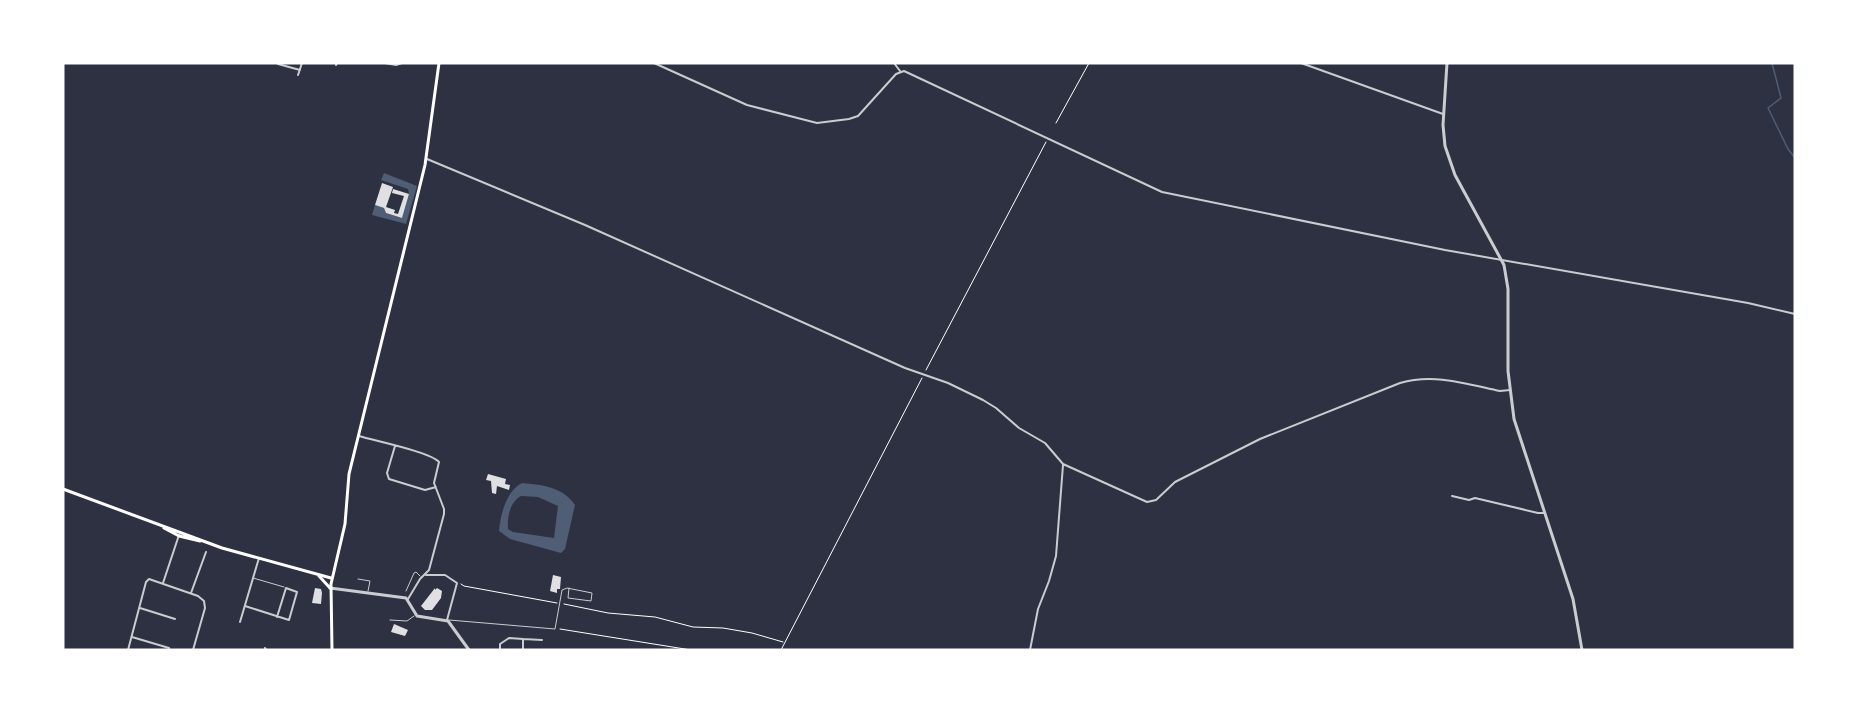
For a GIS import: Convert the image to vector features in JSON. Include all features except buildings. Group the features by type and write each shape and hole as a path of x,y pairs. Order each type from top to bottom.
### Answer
{"main road":[{"path":"332,650 330,588 345,524 348,479 427,159 436,79 440,63"},
{"path":"63,489 180,534 332,578"},
{"path":"318,575 330,588"}],"street":[{"path":"298,75 302,63"},
{"path":"385,63 396,66 402,63"},
{"path":"654,63 744,103 817,123 849,119 860,115 900,71"},
{"path":"894,63 900,71 910,72 1156,190 1503,261 1748,303 1795,314"},
{"path":"1301,63 1443,114"},
{"path":"1447,63 1443,114 1444,142 1451,167 1503,261 1509,289 1508,367 1516,425 1573,598 1582,650"},
{"path":"280,64 300,70"},
{"path":"427,159 585,225 905,368 948,383 990,404 1019,428 1045,443 1063,464 1150,503 1175,482 1273,433 1408,381 1441,378 1500,391 1510,390"},
{"path":"358,436 437,459 439,463 435,481 445,512 430,567 408,600"},
{"path":"395,446 387,473 389,479 426,490 436,487"},
{"path":"1030,650 1038,609 1050,581 1056,556 1063,464"},
{"path":"1452,496 1469,500 1475,498 1544,513"},
{"path":"163,584 180,534"},
{"path":"191,593 206,552"},
{"path":"240,622 259,558"},
{"path":"426,574 445,575 457,583 447,621"},
{"path":"128,650 148,580 191,593 202,598 206,604 193,650"},
{"path":"244,606 277,617 289,620 297,592 286,588 277,617"},
{"path":"330,588 404,597 420,618 447,621 469,650"},
{"path":"140,608 175,620"},
{"path":"132,637 170,648"},
{"path":"500,650 500,645 509,638 542,640"},
{"path":"523,639 523,650"}],"lane":[{"path":"406,591 414,573 418,573 421,578"},
{"path":"253,578 286,588"},
{"path":"358,579 370,581 368,593"},
{"path":"447,621 555,629 562,590 570,588 592,593 591,601 568,598 570,588"},
{"path":"390,620 409,621 416,615"}],"path":[{"path":"1056,123 1089,63"},
{"path":"781,650 882,452 1048,138"},
{"path":"458,580 464,586 608,613 648,616 696,627 723,628 752,633 784,642"},
{"path":"555,629 691,650"}],"water":[{"path":"384,173 417,186 406,224 372,215 375,205 384,208 386,213 402,218 409,194 408,189 381,180"},
{"path":"522,483 552,488 565,494 575,505 565,549 561,553 510,539 499,531 505,504 517,486","holes":["521,496 538,497 558,506 554,538 513,532 508,529 510,510 514,502"]}],"waterway":[{"path":"1772,63 1781,98 1768,108 1788,149 1795,158"}]}
